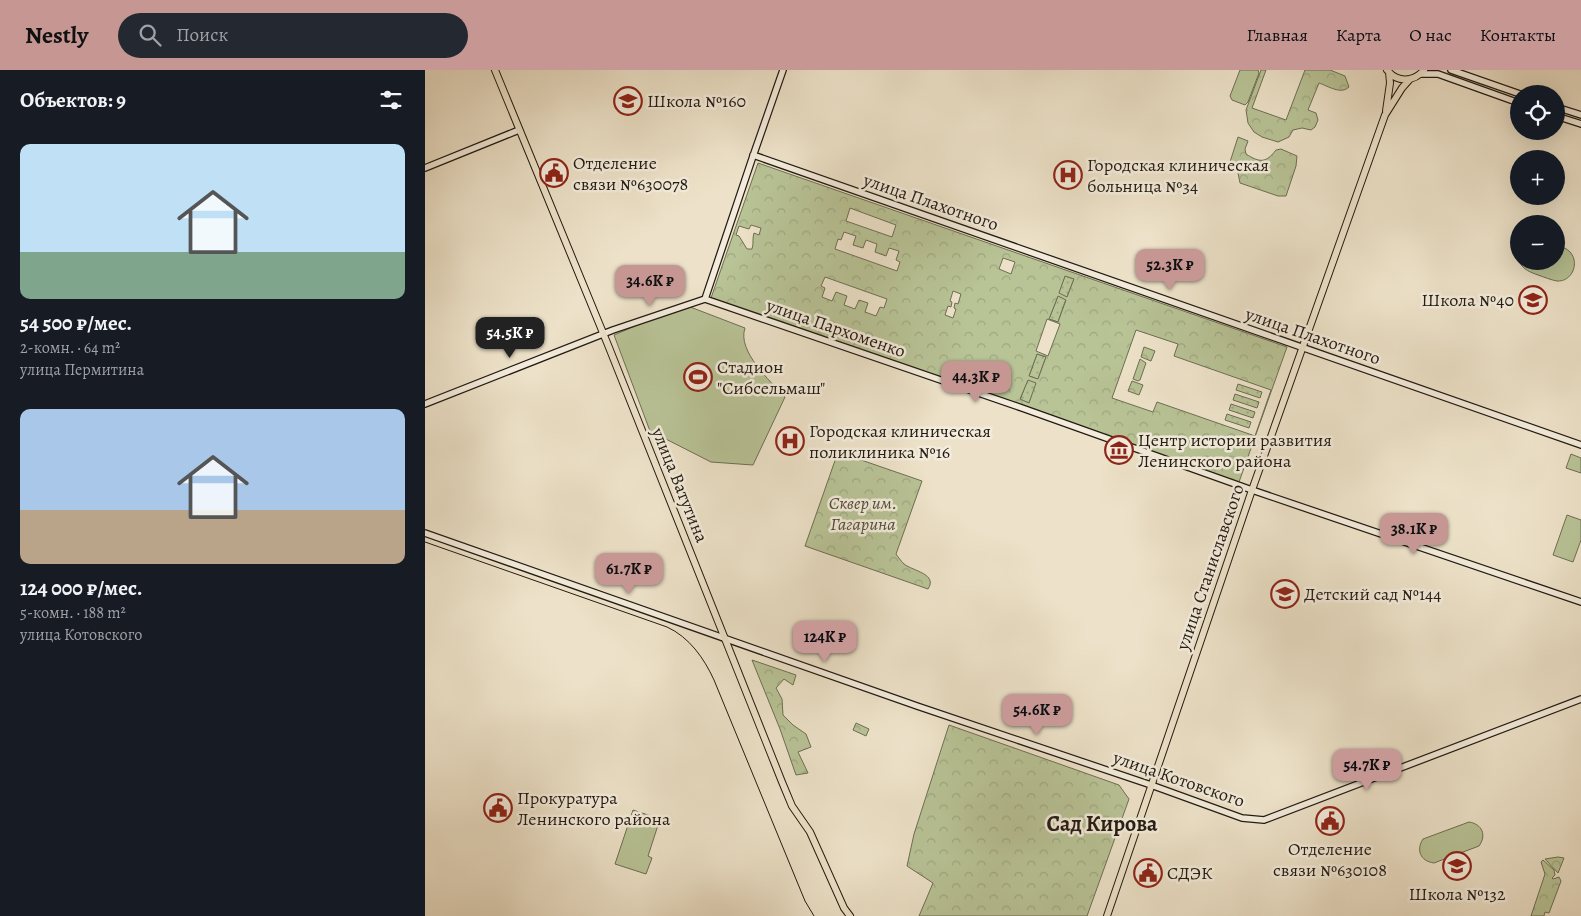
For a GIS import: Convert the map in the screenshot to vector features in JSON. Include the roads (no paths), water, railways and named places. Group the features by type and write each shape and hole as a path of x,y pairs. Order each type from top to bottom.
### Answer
{"main road":[{"name":"улица Ватутина","path":"495,70 793,806 810,832 844,908 850,916"},
{"path":"1388,71 1399,79 1410,79"},
{"path":"1385,115 1390,82 1388,71"},
{"path":"1385,115 1402,88 1410,79 1422,72"},
{"name":"улица Станиславского","path":"1107,916 1252,490 1385,115"}],"street":[{"path":"425,404 603,334 705,299 783,70"},
{"path":"1451,70 1510,91"},
{"path":"1422,72 1438,74 1510,100"},
{"path":"1565,110 1581,115"},
{"path":"1565,119 1581,124"},
{"path":"425,168 519,130"},
{"name":"улица Плахотного","path":"753,155 1581,445"},
{"name":"улица Пархоменко","path":"705,299 1022,408 1252,490 1581,602"},
{"name":"улица Котовского","path":"425,533 725,640 1151,785 1242,818 1264,820 1581,699"}],"tram line":[{"path":"425,542 667,627 689,642 701,656 714,680 805,901 814,916"}],"place":[{"name":"Школа №160","path":"628,101"},
{"name":"Отделение связи №630078","path":"554,173"},
{"name":"Городская клиническая больница №34","path":"1068,175"},
{"name":"Школа №40","path":"1533,300"},
{"name":"Стадион \"Сибсельмаш\"","path":"698,377"},
{"name":"Городская клиническая поликлиника №16","path":"790,441"},
{"name":"Центр истории развития Ленинского района","path":"1119,450"},
{"name":"Детский сад №144","path":"1285,594"},
{"name":"Прокуратура Ленинского района","path":"498,808"},
{"name":"Отделение связи №630108","path":"1330,821"},
{"name":"Школа №132","path":"1457,866"},
{"name":"СДЭК","path":"1148,873"}],"district":[{"name":"Сад Кирова","path":"1102,824"}],"park label":[{"name":"Сквер им. Гагарина","path":"863,513"}]}
